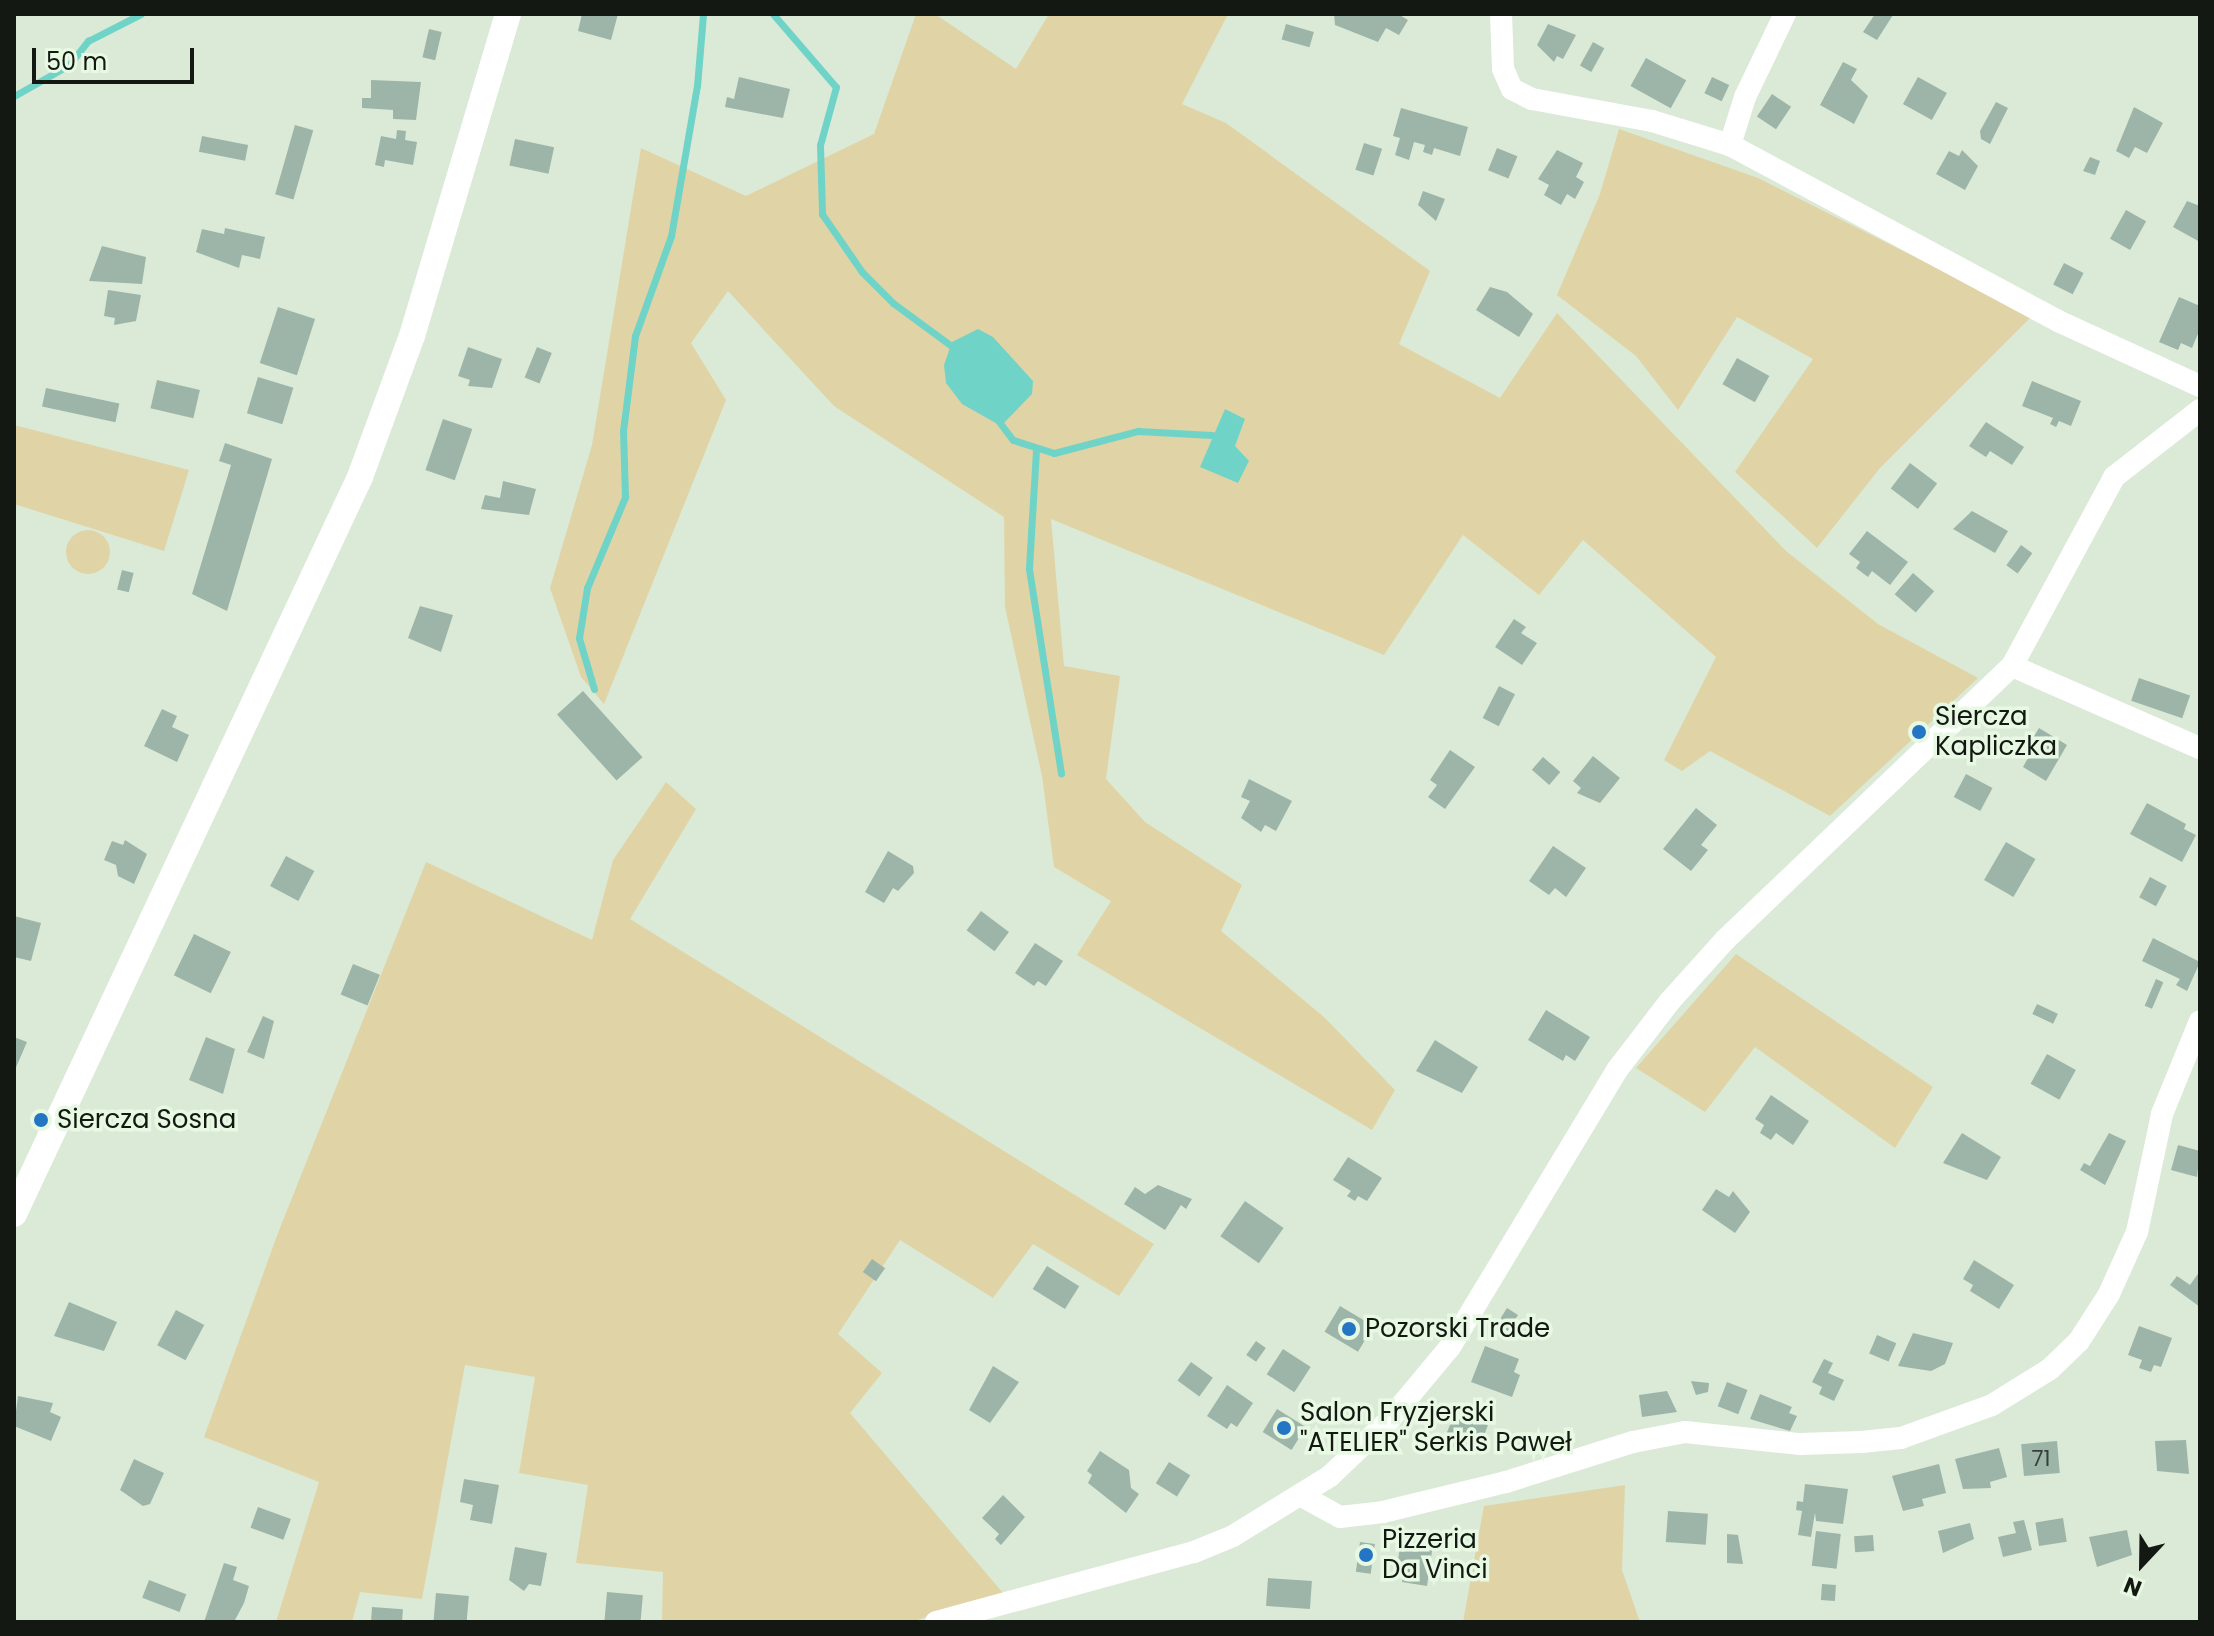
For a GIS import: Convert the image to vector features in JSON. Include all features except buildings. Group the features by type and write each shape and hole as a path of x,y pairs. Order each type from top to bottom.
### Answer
{"street":[{"path":"14,1214 360,477 412,336 508,14"},
{"path":"1501,14 1503,69 1512,89 1532,99 1652,121 1730,145 2058,321 2200,386"},
{"path":"1730,145 1745,97 1785,14"},
{"path":"936,1622 1194,1552 1302,1496 1390,1419 1450,1347 1617,1070 1670,1001 1725,940 2012,666 2114,477 2200,410"},
{"path":"2012,666 2200,748"},
{"path":"1302,1496 1340,1517 1383,1512 1633,1442 1685,1432 1800,1444 1874,1440 1944,1425 1992,1405 2050,1369 2079,1341 2109,1294 2137,1232 2162,1114 2200,1021"}],"shaded area":[{"path":"916,14 935,14 1016,69 1049,14 1228,14 1182,104 1226,123 1430,271 1399,344 1500,398 1557,313 1786,551 1878,624 1978,678 1830,816 1710,751 1682,771 1664,760 1716,657 1583,540 1539,595 1463,535 1384,655 1051,519 1064,666 1120,676 1106,779 1145,822 1242,885 1221,931 1324,1017 1395,1090 1372,1130 1077,955 1111,901 1054,867 1042,776 1005,607 1004,517 834,406 728,291 691,343 726,400 604,704 581,677 550,588 592,445 641,148 746,196 874,134"},
{"path":"1619,129 1758,178 2032,316 1880,468 1817,548 1735,472 1813,359 1737,317 1678,410 1636,356 1557,295 1600,194"},
{"path":"14,425 189,470 164,551 14,504"},
{"path":"88,530 103,537 110,552 103,567 88,574 73,567 66,552 73,537"},
{"path":"666,782 696,809 630,919 1154,1244 1119,1296 1033,1244 993,1298 900,1240 838,1334 882,1373 850,1413 1003,1593 911,1622 662,1622 663,1572 576,1563 588,1485 519,1473 535,1377 465,1365 422,1599 360,1592 352,1622 276,1622 319,1482 204,1437 278,1233 426,862 592,940 613,860"},
{"path":"1736,954 1933,1087 1895,1148 1755,1047 1705,1112 1636,1068"},
{"path":"1625,1485 1622,1570 1640,1622 1463,1622 1484,1506"}],"water":[{"path":"978,329 993,337 1033,381 1032,394 1001,426 962,404 946,383 944,365 952,342"},
{"path":"1225,409 1245,419 1235,446 1249,461 1238,483 1200,467"}],"waterway":[{"path":"14,96 69,65 88,41 141,14"},
{"path":"594,689 579,638 587,588 625,497 623,431 635,336 671,236 697,86 703,14"},
{"path":"773,14 836,87 820,145 822,214 862,272 893,303 957,350"},
{"path":"997,419 1013,440 1054,453 1138,431 1212,435"},
{"path":"1036,450 1029,569 1061,774"}],"place":[{"name":"Siercza Kapliczka","path":"1919,732"},
{"name":"Siercza Sosna","path":"41,1120"},
{"name":"Pozorski Trade","path":"1349,1329"},
{"name":"Salon Fryzjerski \"ATELIER\" Serkis Paweł","path":"1284,1428"},
{"name":"Pizzeria Da Vinci","path":"1366,1555"}]}
